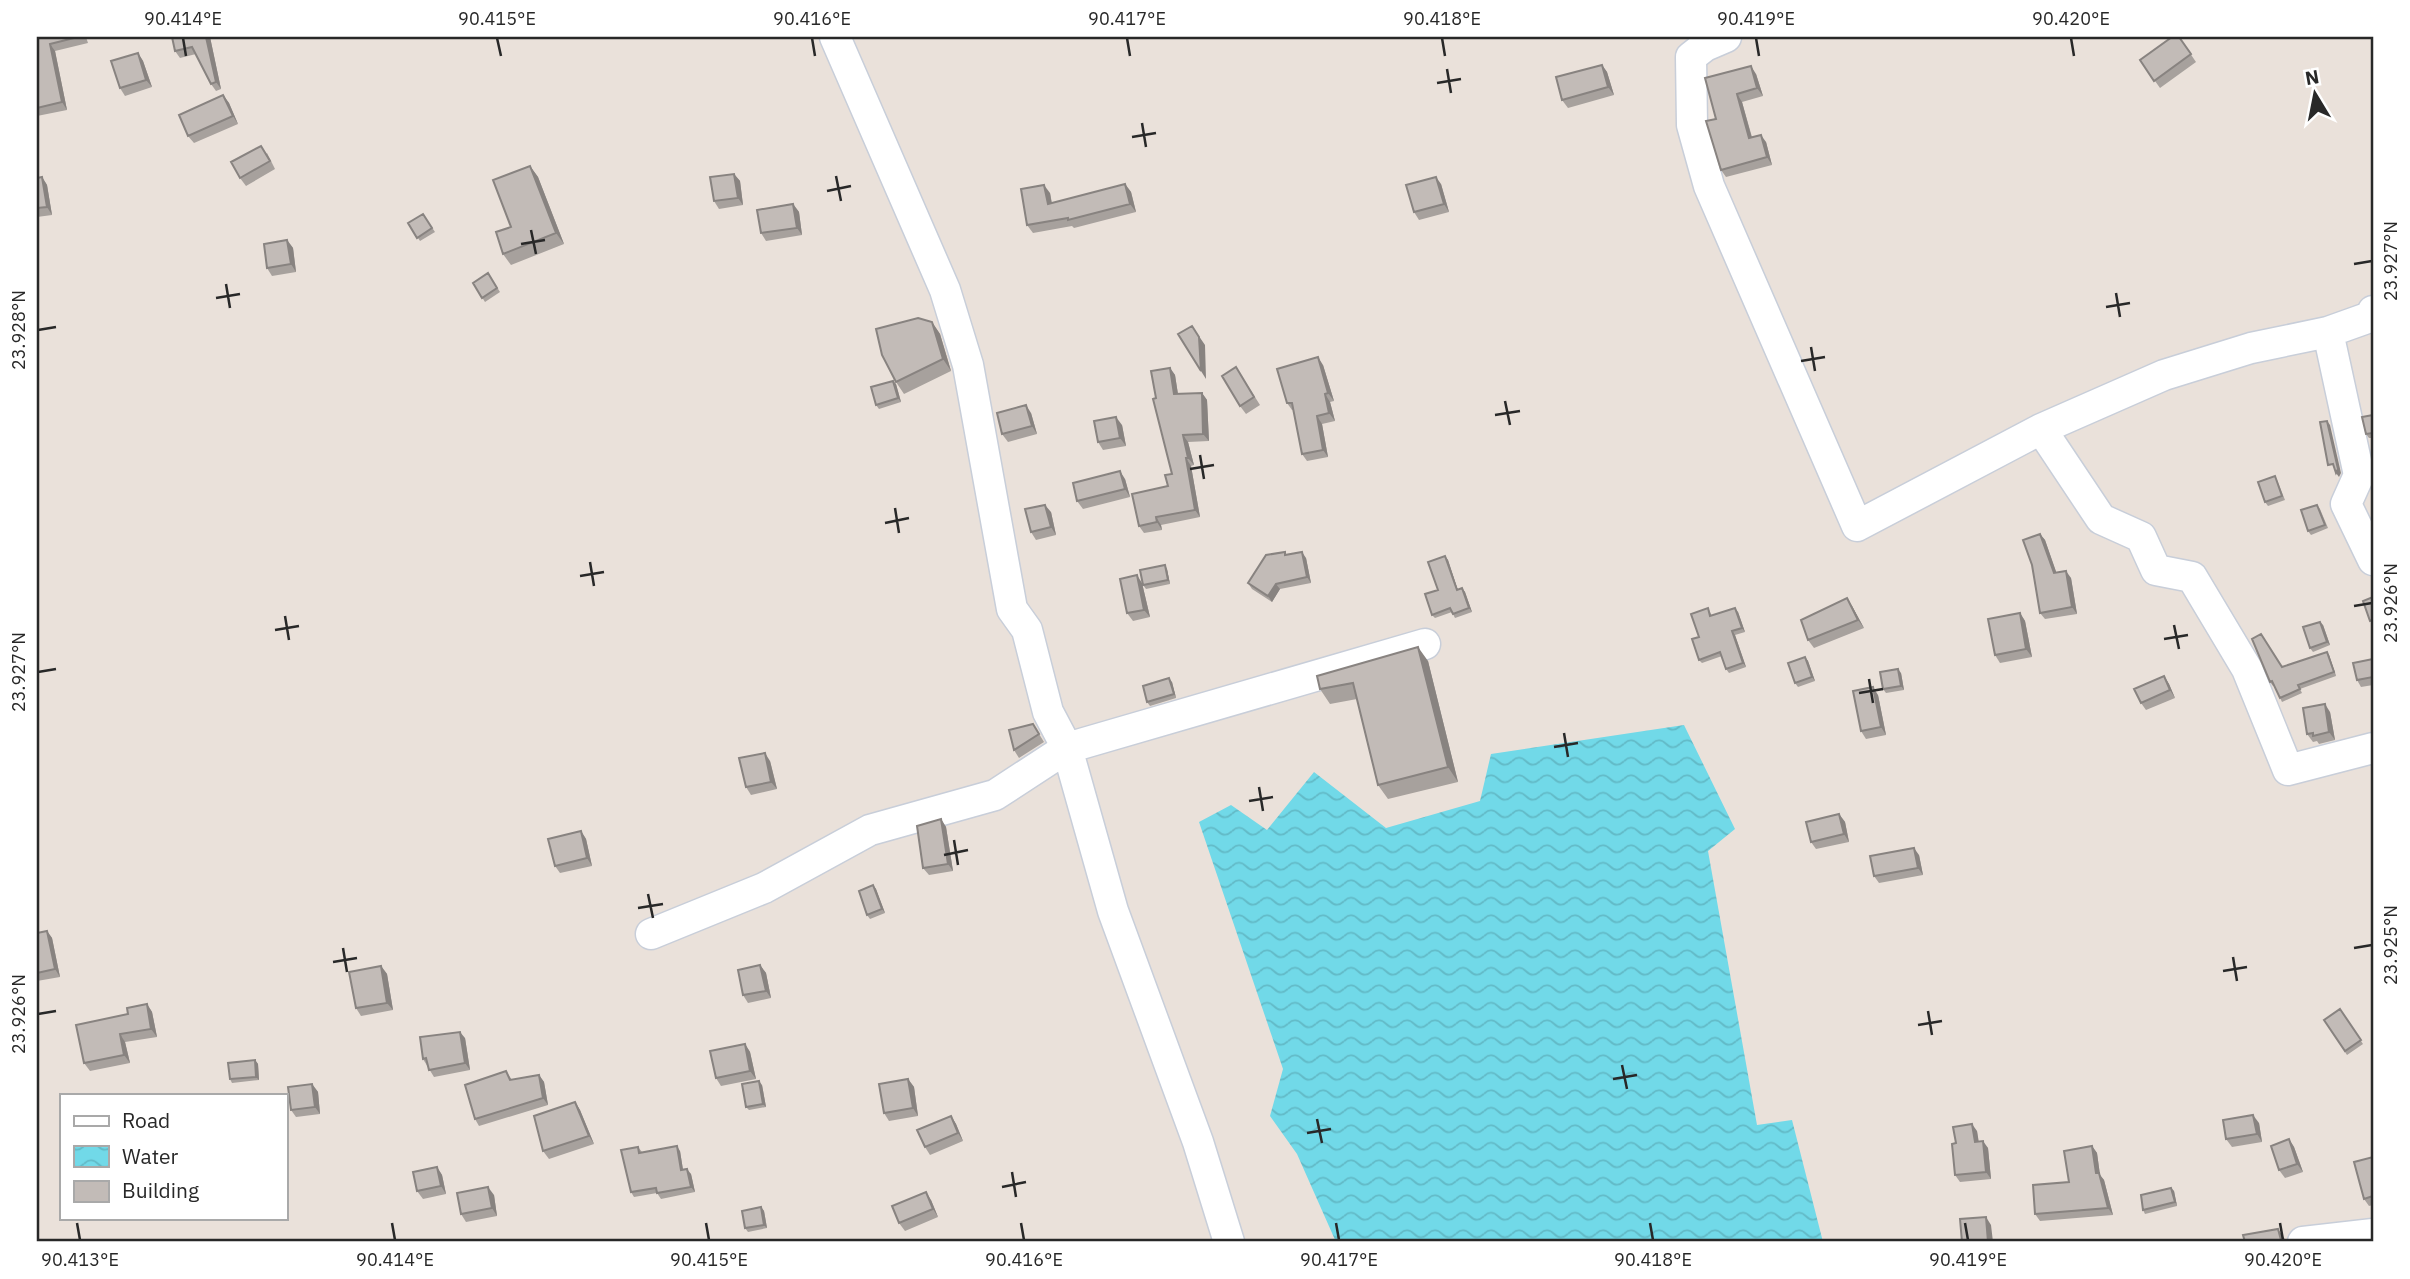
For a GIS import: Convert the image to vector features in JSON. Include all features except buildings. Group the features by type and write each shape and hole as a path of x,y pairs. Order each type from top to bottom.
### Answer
{"street":[{"path":"835,37 945,290 968,365 1012,609 1027,630 1048,712 1067,748 1113,911 1198,1142 1229,1242"},
{"path":"1726,37 1705,46 1691,57 1692,125 1709,186 1857,526 2041,429 2164,375 2251,348 2328,332 2370,317 2373,311"},
{"path":"2328,332 2359,475 2346,504 2373,560"},
{"path":"2041,429 2101,519 2141,537 2156,570 2192,577 2247,669 2288,770 2373,748"},
{"path":"651,934 764,888 870,830 995,795 1067,748 1425,644"},
{"path":"2303,1242 2373,1234"}],"water":[{"path":"1684,725 1735,829 1708,851 1757,1125 1792,1120 1823,1242 1336,1242 1297,1154 1270,1116 1283,1069 1199,822 1231,805 1267,830 1314,772 1386,828 1480,801 1491,754"}]}
